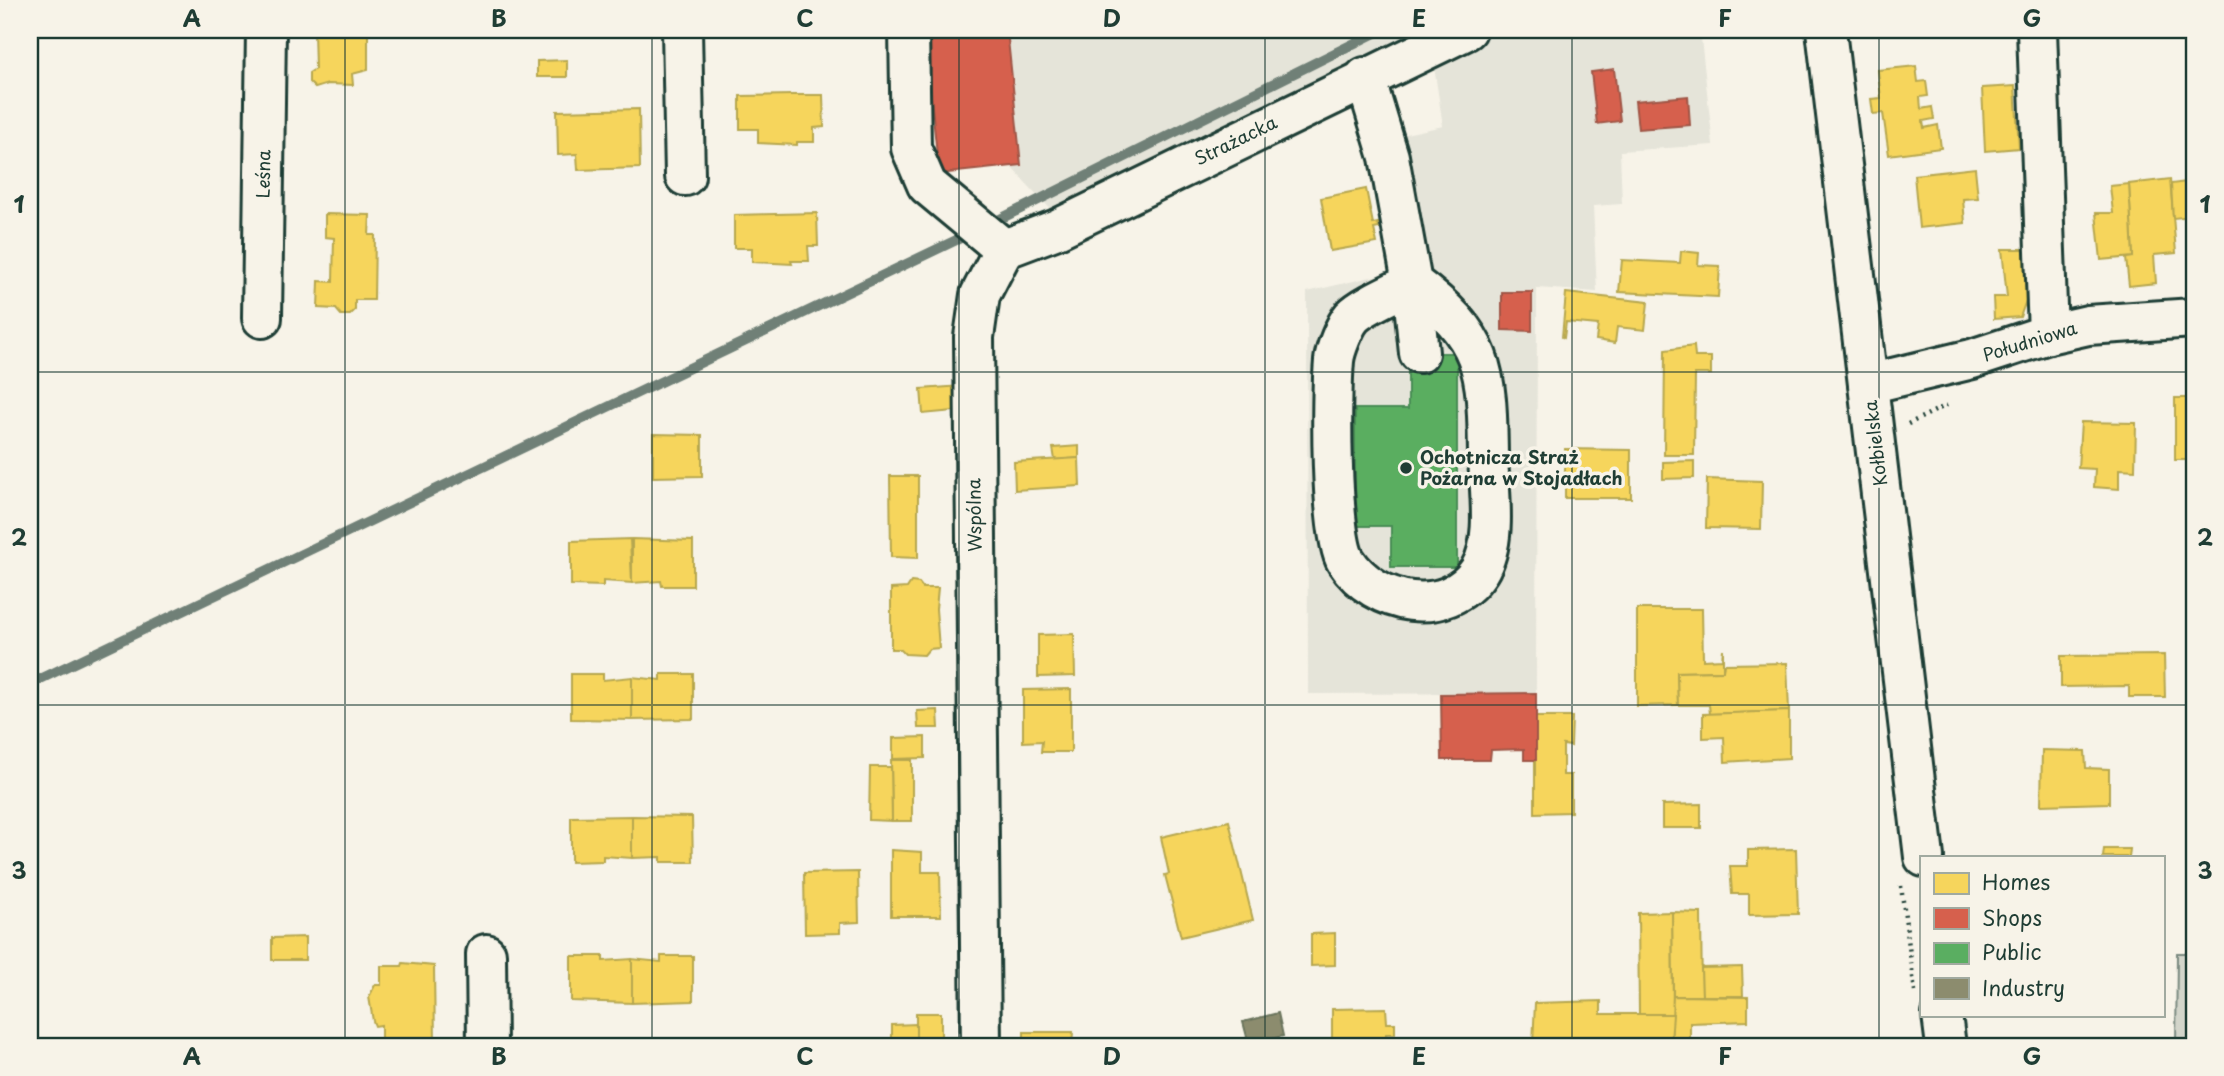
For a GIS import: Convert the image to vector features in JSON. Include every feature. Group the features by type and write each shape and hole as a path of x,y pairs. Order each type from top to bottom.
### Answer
{"street":[{"name":"Leśna","path":"261,318 266,30"},
{"path":"682,30 685,176"},
{"path":"909,30 911,148 926,185 991,239"},
{"name":"Strażacka","path":"991,239 1058,229 1365,77 1468,30"},
{"name":"Kołbielska","path":"1826,30 1924,856"},
{"path":"2037,30 2048,334"},
{"path":"1365,77 1389,157 1412,283 1419,354"},
{"name":"Wspólna","path":"981,1046 974,337 991,239"},
{"path":"1412,283 1444,307 1464,329 1479,358 1488,412 1489,538 1480,570 1458,593 1424,603 1391,597 1362,581 1344,558 1335,525 1334,358 1352,317 1412,283"},
{"name":"Południowa","path":"1868,384 1972,359 2048,334 2088,325 2194,318"},
{"path":"486,954 486,1046"},
{"path":"1942,1016 1946,1046"}],"shaded area":[{"path":"924,30 1431,30 1057,216 1010,166 939,174"},
{"path":"1503,30 1700,30 1713,145 1620,151 1622,204 1593,206 1597,292 1537,288 1536,693 1308,694 1307,292 1388,273 1364,143 1443,126 1433,60"},
{"path":"2177,953 2194,953 2194,1046 2176,1046"}],"building: Homes":[{"path":"314,30 368,30 368,70 352,74 353,85 328,84 315,88 309,82 309,73 315,69"},
{"path":"567,60 567,77 537,77 537,61"},
{"path":"1916,66 1918,82 1926,81 1928,96 1920,97 1921,109 1932,107 1934,119 1923,121 1924,128 1938,125 1941,148 1889,155 1883,113 1873,114 1871,99 1881,98 1878,70"},
{"path":"2015,86 2019,148 1985,151 1982,88"},
{"path":"823,95 824,127 814,128 814,142 797,142 797,145 758,143 758,129 740,129 740,96"},
{"path":"639,109 640,168 578,170 577,154 558,155 557,111"},
{"path":"1975,168 1978,198 1963,199 1965,223 1919,228 1914,175"},
{"path":"2170,179 2176,253 2154,255 2156,283 2129,286 2126,258 2133,257 2129,184"},
{"path":"2194,181 2194,216 2173,218 2171,184"},
{"path":"2129,184 2133,257 2101,260 2096,213 2113,213 2110,186"},
{"path":"1366,189 1373,224 1378,223 1379,228 1374,229 1377,243 1330,251 1321,198"},
{"path":"817,213 818,246 808,246 809,261 791,261 792,264 752,262 752,248 734,248 734,215"},
{"path":"325,214 370,215 369,235 375,235 374,300 355,300 355,310 350,315 341,315 336,309 318,308 319,281 333,282 334,238 325,237"},
{"path":"2002,249 2024,249 2028,295 2020,317 1994,319 1993,297 2007,297"},
{"path":"1681,251 1699,253 1698,265 1720,266 1718,297 1619,292 1622,260 1680,263"},
{"path":"1566,293 1648,302 1645,330 1617,327 1615,343 1596,340 1598,325 1566,322 1564,338"},
{"path":"1694,346 1695,357 1711,357 1711,374 1695,374 1694,455 1664,455 1665,350"},
{"path":"962,386 964,410 923,414 921,389"},
{"path":"2175,398 2194,398 2194,460 2175,460"},
{"path":"2081,422 2136,423 2135,470 2119,469 2119,489 2094,487 2095,469 2078,468"},
{"path":"653,434 702,435 702,476 653,477"},
{"path":"1079,446 1079,458 1055,460 1053,448"},
{"path":"1565,449 1631,450 1631,498 1565,498"},
{"path":"1079,458 1080,486 1015,490 1014,462"},
{"path":"1694,461 1694,478 1663,479 1663,462"},
{"path":"890,476 918,476 918,558 891,557"},
{"path":"1707,479 1762,481 1761,529 1706,528"},
{"path":"630,539 632,583 603,581 603,586 571,585 571,541"},
{"path":"632,539 693,541 693,586 662,586 661,581 632,583"},
{"path":"911,582 919,583 923,588 938,588 936,609 939,648 929,649 924,655 905,654 900,649 891,649 891,589 907,588"},
{"path":"1637,609 1702,609 1703,660 1722,659 1723,649 1723,671 1677,672 1678,705 1637,706"},
{"path":"1074,634 1075,676 1038,677 1038,635"},
{"path":"2164,655 2165,697 2129,697 2129,686 2061,687 2061,656"},
{"path":"1787,663 1789,711 1710,714 1709,705 1678,705 1677,672 1723,671 1724,664"},
{"path":"571,674 603,674 603,680 632,677 632,720 571,719"},
{"path":"661,674 693,674 693,719 632,720 632,677 661,680"},
{"path":"1071,689 1071,752 1041,752 1042,741 1023,742 1023,690"},
{"path":"938,710 939,728 918,728 917,711"},
{"path":"1789,711 1789,758 1725,762 1724,737 1703,738 1703,714"},
{"path":"1535,717 1572,717 1571,746 1563,745 1563,775 1571,775 1571,812 1535,813"},
{"path":"925,737 925,758 893,759 893,738"},
{"path":"2042,750 2085,751 2086,768 2109,769 2109,803 2041,805"},
{"path":"891,760 912,760 912,821 892,821"},
{"path":"870,767 891,767 892,821 869,820"},
{"path":"1701,804 1701,828 1662,828 1662,805"},
{"path":"632,816 692,817 693,862 661,862 661,857 632,858"},
{"path":"632,816 632,858 603,856 603,861 571,862 571,817"},
{"path":"1229,821 1253,920 1181,937 1165,875 1169,874 1161,837"},
{"path":"1796,849 1798,914 1749,915 1749,894 1732,894 1730,866 1748,866 1748,850"},
{"path":"2104,849 2130,849 2129,856 2103,856"},
{"path":"891,850 922,852 922,872 940,872 941,916 891,916"},
{"path":"858,872 859,922 840,923 840,933 805,934 804,873"},
{"path":"1672,912 1701,913 1702,996 1673,996"},
{"path":"1672,912 1673,1014 1639,1014 1638,913"},
{"path":"1335,933 1335,965 1311,966 1311,934"},
{"path":"305,937 305,960 272,960 272,938"},
{"path":"571,956 603,956 603,961 632,959 632,1003 571,1001"},
{"path":"661,956 693,956 693,1001 632,1003 632,959 661,962"},
{"path":"403,963 434,966 435,1044 381,1044 381,1025 375,1026 369,997 375,985 381,985 381,966 402,966"},
{"path":"1742,967 1743,996 1702,996 1701,968"},
{"path":"1673,996 1748,997 1748,1021 1690,1023 1690,1046 1671,1046"},
{"path":"1601,1001 1601,1014 1673,1014 1671,1042 1533,1044 1535,1003"},
{"path":"1386,1008 1387,1023 1395,1023 1395,1034 1386,1034 1386,1046 1332,1046 1332,1009"},
{"path":"916,1013 941,1013 941,1046 916,1046"},
{"path":"916,1024 916,1046 892,1046 892,1025"},
{"path":"1024,1032 1073,1032 1072,1046 1024,1046"}],"building: Shops":[{"path":"924,30 1007,30 1021,165 939,174"},
{"path":"1614,69 1620,121 1597,124 1591,72"},
{"path":"1688,96 1690,125 1638,129 1635,101"},
{"path":"1502,292 1532,292 1532,331 1502,330"},
{"path":"1536,693 1536,760 1524,760 1524,749 1491,750 1490,760 1442,760 1441,694"}],"building: Public":[{"name":"Ochotnicza Straż Pożarna w Stojadłach","path":"1408,353 1457,353 1457,567 1391,567 1391,526 1355,526 1355,409 1408,409"}],"building: Industry":[{"path":"1278,1013 1283,1036 1249,1044 1243,1022"}],"waterway":[{"path":"986,226 1381,30"},
{"path":"30,684 971,233"}],"place":[{"name":"Ochotnicza Straż Pożarna w Stojadłach","path":"1406,468"}]}
